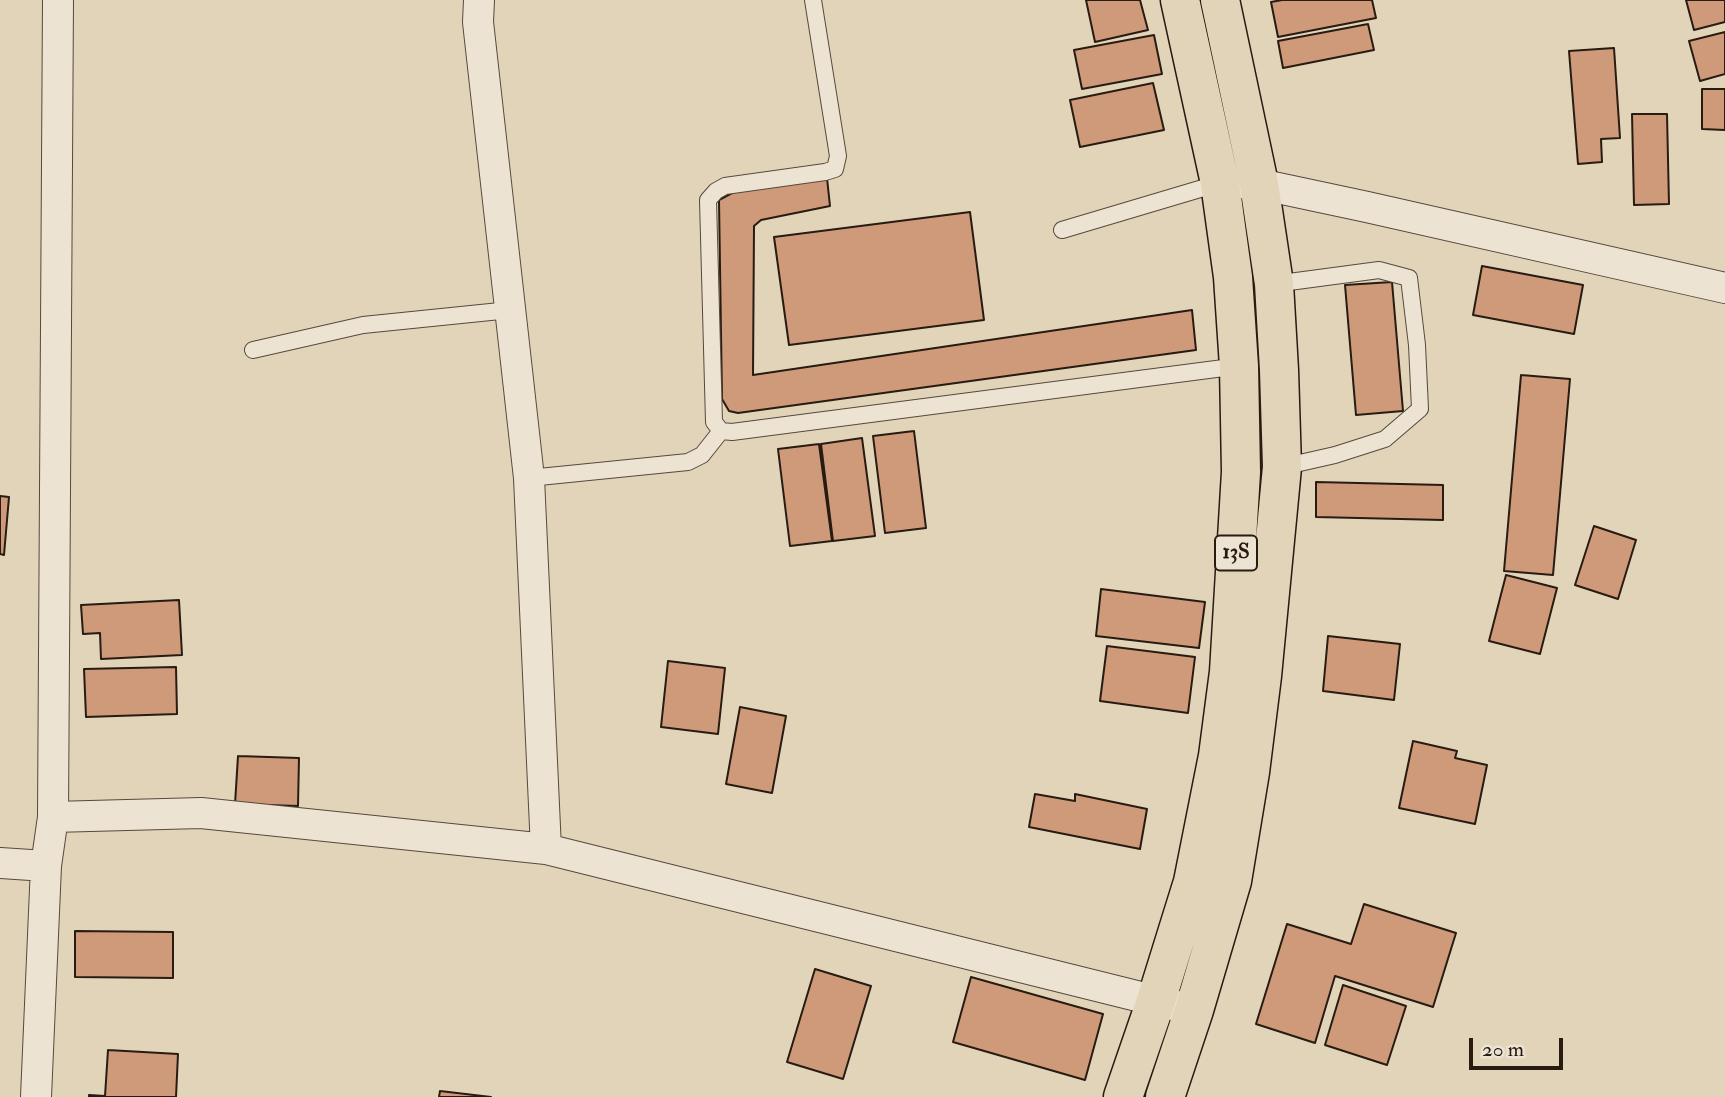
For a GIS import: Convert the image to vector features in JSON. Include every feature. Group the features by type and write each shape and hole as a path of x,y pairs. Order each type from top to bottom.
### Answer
{"highway":[{"name":"13S","path":"1123,1097 1194,882 1218,756 1229,672 1241,472 1239,366 1233,276 1220,183 1180,0"},
{"name":"13S","path":"1165,1097 1232,881 1251,772 1282,467 1274,284 1259,184 1220,0"}],"street":[{"path":"36,1097 46,866 53,817 58,0"},
{"path":"479,0 478,22 529,478 546,849"},
{"path":"1220,183 1259,184 1725,288"},
{"path":"53,817 201,813 546,849 1194,1010"},
{"path":"0,863 46,866"}],"lane":[{"path":"813,0 838,156 835,169 725,186 708,200 714,422 721,431 732,432 1239,366"},
{"path":"1062,230 1220,183"},
{"path":"1274,284 1379,270 1409,278 1417,345 1420,409 1385,439 1335,455 1282,467"},
{"path":"253,350 363,325 510,310"},
{"path":"529,478 688,462 702,455 721,431"}],"building":[{"path":"1086,0 1140,0 1148,30 1095,42"},
{"path":"1372,0 1376,18 1278,37 1271,2"},
{"path":"1686,0 1725,0 1725,22 1694,30"},
{"path":"1368,24 1374,50 1283,68 1278,41"},
{"path":"1725,32 1725,74 1700,81 1689,41"},
{"path":"1154,35 1162,74 1082,89 1074,50"},
{"path":"1614,48 1620,138 1601,139 1602,162 1578,164 1569,51"},
{"path":"1153,83 1164,130 1080,147 1070,100"},
{"path":"1702,89 1725,89 1725,130 1702,129"},
{"path":"1632,114 1667,114 1669,204 1634,205"},
{"path":"827,178 830,206 761,220 754,226 753,375 1192,310 1196,350 738,413 729,411 722,399 719,200 734,192"},
{"path":"970,212 984,320 789,345 774,237"},
{"path":"1482,266 1583,285 1574,334 1473,315"},
{"path":"1392,282 1403,411 1356,415 1345,285"},
{"path":"1521,375 1570,379 1553,575 1504,571"},
{"path":"914,431 926,528 885,533 873,436"},
{"path":"862,438 875,536 833,541 821,444"},
{"path":"819,444 832,541 790,546 778,449"},
{"path":"1316,482 1443,485 1443,520 1316,517"},
{"path":"0,496 9,497 4,555 0,554"},
{"path":"1594,526 1636,540 1618,599 1575,585"},
{"path":"1506,575 1557,588 1540,654 1489,641"},
{"path":"1101,589 1205,602 1199,648 1096,636"},
{"path":"179,600 182,655 101,659 100,633 83,634 81,605"},
{"path":"1328,636 1400,644 1394,700 1323,691"},
{"path":"1107,646 1195,657 1188,713 1100,701"},
{"path":"668,661 725,668 718,734 661,727"},
{"path":"176,667 177,714 86,717 84,669"},
{"path":"740,707 786,716 772,793 726,784"},
{"path":"1413,741 1457,751 1455,758 1487,765 1475,824 1399,808"},
{"path":"238,756 299,758 298,806 235,804"},
{"path":"1035,794 1075,801 1075,794 1147,809 1140,849 1029,827"},
{"path":"1364,904 1456,933 1433,1007 1335,976 1315,1043 1256,1024 1287,924 1351,944"},
{"path":"75,931 173,932 173,978 75,977"},
{"path":"815,969 871,986 843,1079 787,1062"},
{"path":"971,977 1103,1014 1085,1080 953,1042"},
{"path":"1343,985 1406,1006 1387,1065 1325,1045"},
{"path":"108,1050 178,1054 176,1097 89,1097 105,1096"},
{"path":"440,1091 491,1097 439,1097"}]}
